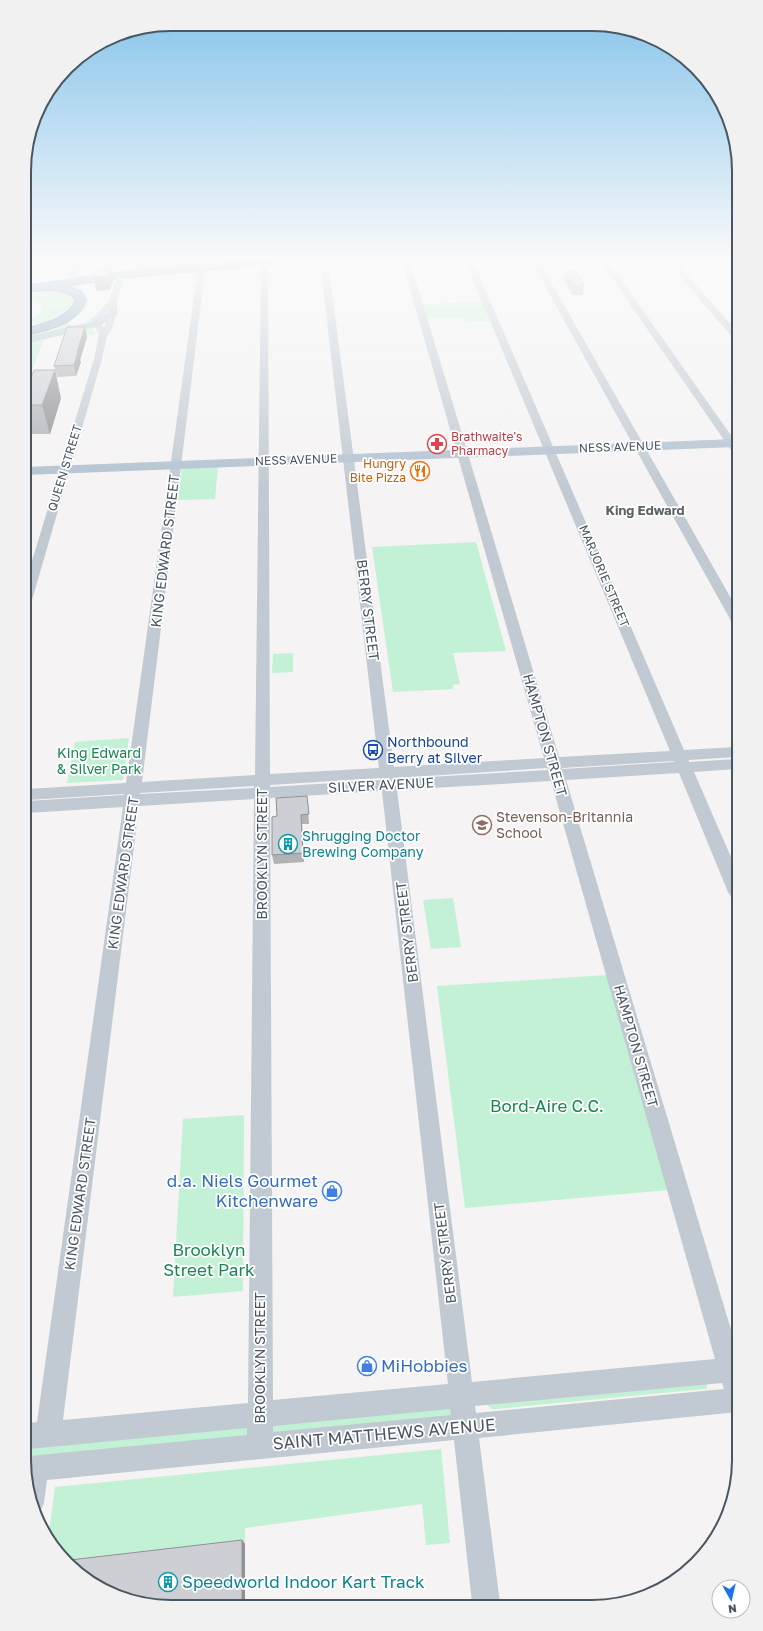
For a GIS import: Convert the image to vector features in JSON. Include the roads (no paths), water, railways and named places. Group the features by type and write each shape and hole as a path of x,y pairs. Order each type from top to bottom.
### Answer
{"main road":[{"name":"NESS AVENUE","path":"31,464 66,466 638,444 732,442"},
{"name":"NESS AVENUE","path":"31,470 66,466"}],"street":[{"name":"QUEEN STREET","path":"31,583 98,359 103,337"},
{"name":"KING EDWARD STREET","path":"39,1435 133,794 193,337"},
{"name":"BROOKLYN STREET","path":"260,1446 263,459 267,337"},
{"name":"BERRY STREET","path":"333,337 389,779 486,1600"},
{"name":"HAMPTON STREET","path":"428,337 555,769 732,1359"},
{"name":"MARJORIE STREET","path":"502,337 732,880"},
{"path":"578,337 732,612"},
{"path":"658,337 732,441"},
{"name":"SILVER AVENUE","path":"31,807 133,794 682,761 732,753"},
{"name":"SILVER AVENUE","path":"682,761 732,764"},
{"name":"SILVER AVENUE","path":"31,794 133,794"},
{"name":"SAINT MATTHEWS AVENUE","path":"39,1435 732,1369"},
{"name":"SAINT MATTHEWS AVENUE","path":"33,1468 732,1401"},
{"path":"32,1480 33,1468"}],"place":[{"name":"Brathwaite's Pharmacy","path":"437,444"},
{"name":"Hungry Bite Pizza","path":"420,471"},
{"name":"Northbound Berry at Silver","path":"373,750"},
{"name":"Stevenson-Britannia School","path":"482,825"},
{"name":"Shrugging Doctor Brewing Company","path":"288,844"},
{"name":"d.a. Niels Gourmet Kitchenware","path":"332,1191"},
{"name":"MiHobbies","path":"367,1366"},
{"name":"Speedworld Indoor Kart Track","path":"168,1582"}],"district":[{"name":"King Edward","path":"645,510"}],"park label":[{"name":"King Edward & Silver Park","path":"99,762"},
{"name":"Bord-Aire C.C.","path":"547,1106"},
{"name":"Brooklyn Street Park","path":"209,1260"}]}
